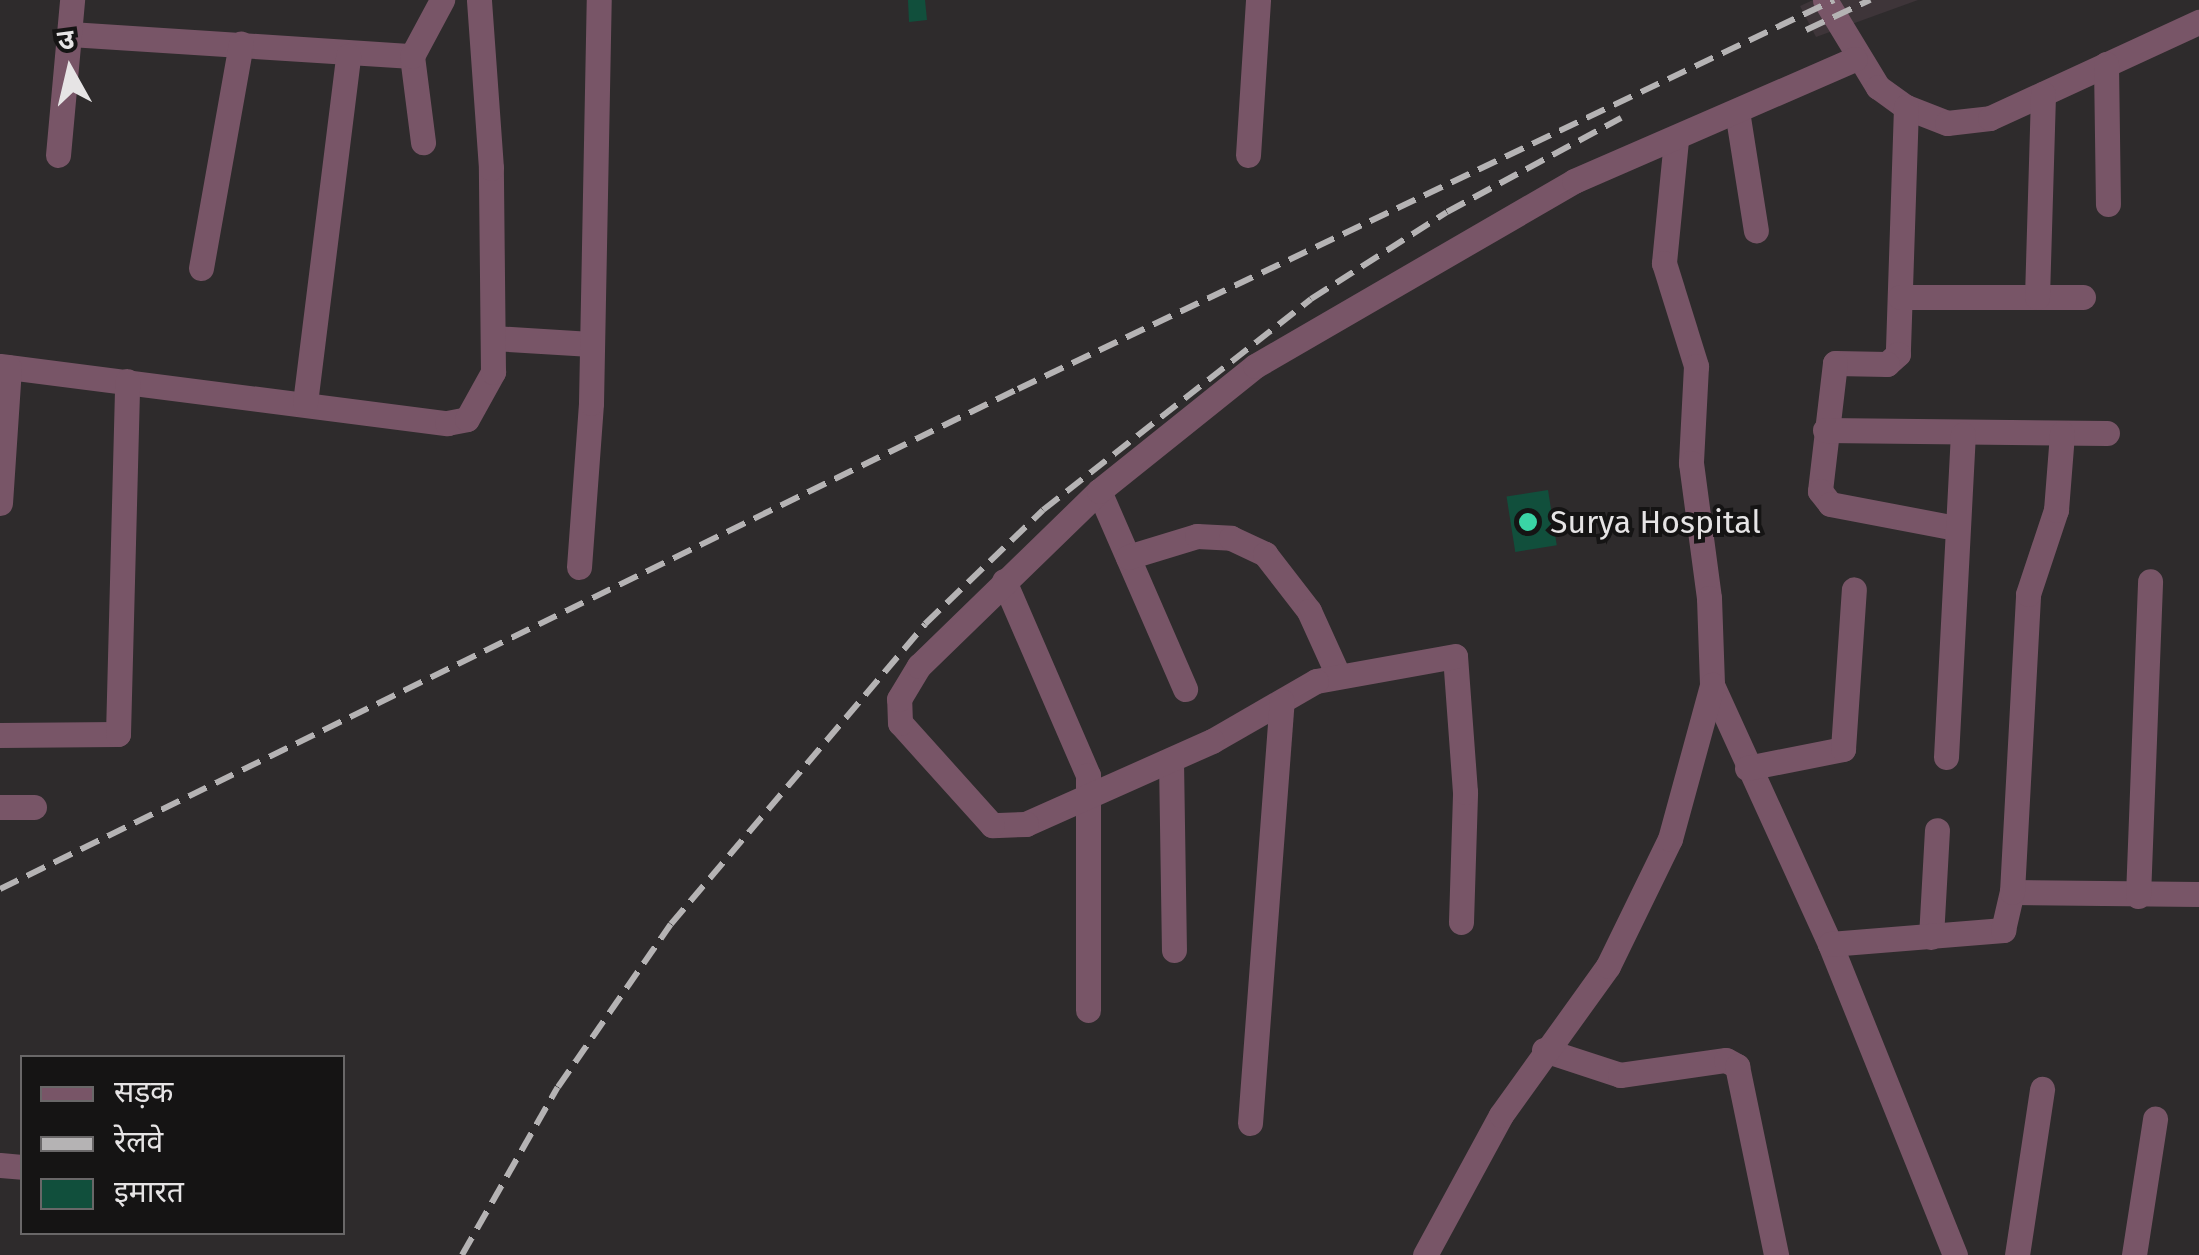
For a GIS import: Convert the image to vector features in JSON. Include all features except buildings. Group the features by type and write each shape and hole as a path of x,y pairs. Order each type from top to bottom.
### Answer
{"street":[{"path":"58,154 72,0"},
{"path":"422,142 412,56 442,0"},
{"path":"0,503 4,367 448,423 467,419 493,372 491,168 479,0"},
{"path":"580,567 591,344 599,0"},
{"path":"1248,155 1258,0"},
{"path":"1824,0 1855,59 1906,107 1971,124 2199,22"},
{"path":"70,34 241,44 348,56 412,56"},
{"path":"201,268 241,44"},
{"path":"305,404 348,56"},
{"path":"1461,922 1465,792 1454,656 1338,675 1282,700 1171,761 1089,793 1026,824 992,826 900,724 899,699 919,666 1004,580 1099,491 1254,366 1574,181 1676,140 1855,59"},
{"path":"2106,64 2108,204"},
{"path":"2037,297 2043,94"},
{"path":"1906,107 1895,362 1835,364 1821,500 1956,528"},
{"path":"1738,111 1756,231"},
{"path":"1425,1255 1472,1163 1544,1050 1608,966 1670,838 1712,684 1709,598 1691,462 1696,366 1664,263 1676,140"},
{"path":"1900,297 2083,298"},
{"path":"493,338 591,344"},
{"path":"0,735 118,734 126,382"},
{"path":"1826,430 2107,434"},
{"path":"1830,944 2003,930 2012,892 2028,594 2056,510 2062,433"},
{"path":"1946,757 1963,434"},
{"path":"1099,491 1185,689"},
{"path":"1128,557 1197,536 1231,538 1266,554 1300,596 1338,675"},
{"path":"1004,580 1088,775 1088,1010"},
{"path":"2138,896 2150,581"},
{"path":"1747,768 1843,749 1854,588"},
{"path":"1712,684 1830,944 1955,1255"},
{"path":"1250,1123 1282,700"},
{"path":"1171,761 1174,950"},
{"path":"0,807 34,807"},
{"path":"1930,937 1937,830"},
{"path":"2012,892 2199,894"},
{"path":"1544,1050 1620,1075 1726,1060 1738,1066 1776,1255"},
{"path":"2016,1255 2042,1089"},
{"path":"2134,1255 2155,1119"}],"shaded area":[{"path":"1813,0 1918,0 1816,37 1800,6"}],"railway":[{"path":"0,889 1018,389 1834,0"},
{"path":"1806,30 1870,0"},
{"path":"462,1255 558,1087 671,924 925,624 1043,510 1311,299 1447,212 1621,118"}],"place":[{"name":"Surya Hospital","path":"1528,522"}]}
